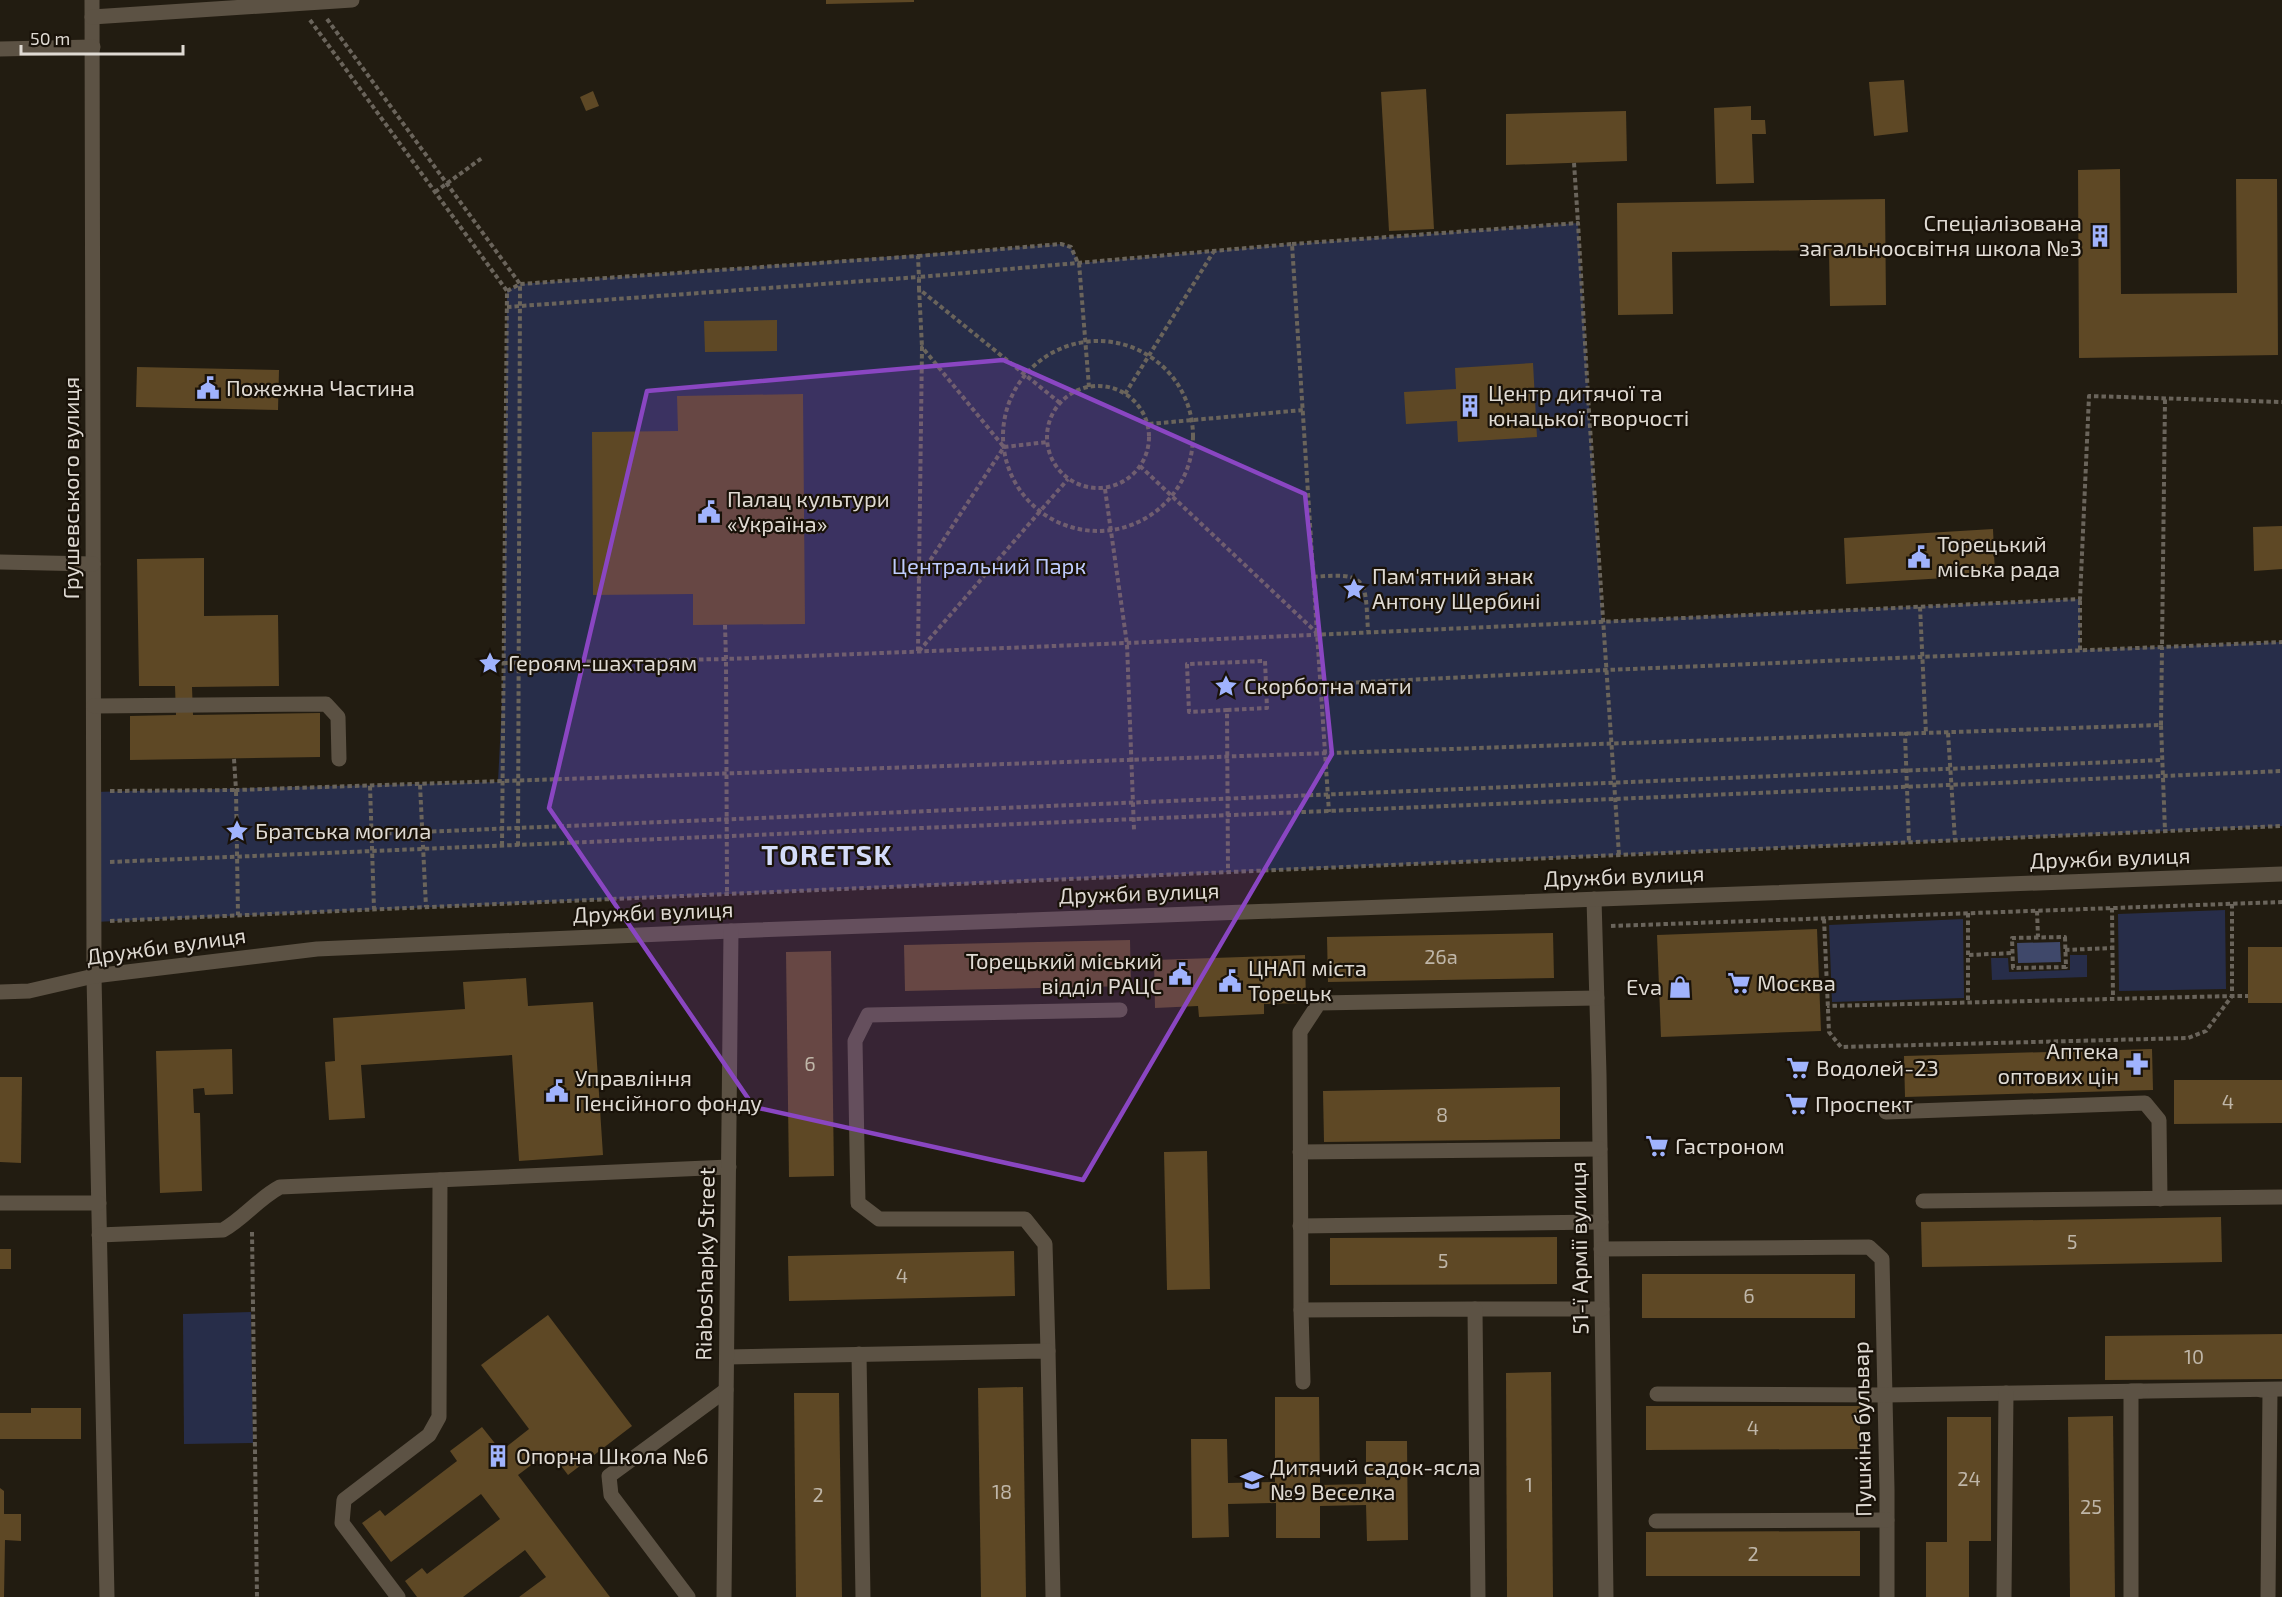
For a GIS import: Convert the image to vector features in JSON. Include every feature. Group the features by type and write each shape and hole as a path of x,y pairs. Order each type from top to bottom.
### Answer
{"street":[{"name":"Грушевського вулиця","path":"92,0 94,976 107,1597"},
{"path":"93,17 352,0"},
{"path":"0,49 93,47"},
{"path":"0,562 93,564"},
{"path":"94,706 326,704 338,717 339,759"},
{"name":"Дружби вулиця","path":"0,992 28,991 94,976 317,949 731,931 2282,874"},
{"name":"51-ї Армії вулиця","path":"1594,899 1606,1597"},
{"name":"Riaboshapky Street","path":"724,1597 731,931"},
{"path":"1303,1382 1300,1032 1319,1003 1597,998"},
{"path":"1053,1597 1046,1244 1025,1218 879,1219 858,1203 855,1041 868,1015 1120,1010"},
{"path":"1886,1112 2145,1103 2159,1120 2160,1198"},
{"path":"1300,1152 1600,1149"},
{"path":"99,1235 223,1230 237,1223 267,1194 280,1187 729,1167"},
{"path":"398,1597 342,1523 344,1500 429,1435 439,1417 440,1180"},
{"path":"1923,1201 2282,1197"},
{"path":"0,1203 99,1203"},
{"path":"1300,1226 1600,1222"},
{"name":"Пушкіна бульвар","path":"1601,1249 1869,1247 1882,1259 1887,1597"},
{"path":"1475,1309 1478,1597"},
{"path":"1301,1310 1602,1309"},
{"path":"727,1357 1048,1351"},
{"path":"859,1354 863,1597"},
{"path":"688,1597 611,1495 609,1476 726,1390"},
{"path":"1657,1394 1885,1395 2276,1390 2268,1597"},
{"path":"2131,1391 2131,1597"},
{"path":"2004,1597 2006,1393"},
{"path":"1656,1521 1887,1520"}],"path":[{"path":"315,2 520,284 518,846"},
{"path":"298,3 507,291 502,846"},
{"path":"435,192 482,159"},
{"path":"1574,163 1588,412 1619,855"},
{"path":"507,307 919,277 1292,244 1578,223"},
{"path":"507,291 520,284 1061,244 1071,247 1078,263 1089,387"},
{"path":"1292,244 1329,812"},
{"path":"1125,394 1214,251"},
{"path":"918,256 922,347 918,651"},
{"path":"920,289 1060,404"},
{"path":"918,579 1004,447 1002,431 1009,401 1024,375 1048,354 1078,342 1110,340 1142,350 1168,369 1186,396 1194,427 1191,460 1178,489 1155,513 1128,527 1098,532 1067,527 1040,512 1019,490 1006,462 1004,447 922,347"},
{"path":"1098,385 1115,388 1125,394 1142,409 1149,424 1150,441 1146,458 1137,472 1124,482 1105,489 1091,489 1074,484 1061,473 1051,459 1047,442 1048,425 1055,409 1066,397 1082,388 1098,385"},
{"path":"2080,650 2080,599 2089,396 2282,402"},
{"path":"2165,399 2161,725 2165,831"},
{"path":"1149,424 1303,409"},
{"path":"1004,447 1047,442"},
{"path":"1140,466 1317,633"},
{"path":"918,651 1068,479"},
{"path":"1105,489 1127,644 1134,830"},
{"path":"1313,577 1342,574 1358,580 1366,597 1368,631"},
{"path":"504,663 1127,644 1317,633 2080,599"},
{"path":"1920,607 1926,734"},
{"path":"725,625 727,893"},
{"path":"1266,687 1607,670 2282,642"},
{"path":"1265,661 1267,708 1227,710 1190,712 1188,664 1265,661"},
{"path":"1227,710 1228,872"},
{"path":"94,792 370,786 2161,725"},
{"path":"1949,733 1954,840"},
{"path":"1905,734 1909,842"},
{"path":"234,759 238,915"},
{"path":"372,834 2162,760"},
{"path":"94,863 2282,771"},
{"path":"420,784 426,907"},
{"path":"370,786 375,909"},
{"path":"94,922 2282,826"},
{"path":"1595,927 2282,902"},
{"path":"1824,919 1829,1032 1841,1047 2188,1038 2206,1031 2232,996 2232,904"},
{"path":"2112,908 2113,998"},
{"path":"2037,911 2038,937"},
{"path":"1968,913 1968,1003"},
{"path":"2038,937 2065,937 2066,967 2013,969 2012,938 2038,937"},
{"path":"2065,950 2112,948"},
{"path":"1969,956 2013,953"},
{"path":"1827,1006 2248,996"},
{"path":"252,1227 257,1597"}],"highlighted area":[{"path":"1003,360 1305,494 1332,754 1083,1180 754,1107 549,808 647,391"}],"green space":[{"name":"Центральний Парк","path":"1578,223 1602,621 2080,599 2080,650 2282,642 2282,826 94,922 94,792 498,782 504,663 507,291 520,284 1061,244 1071,247 1079,263 1292,244"},
{"path":"2225,910 2226,989 2119,991 2118,914"},
{"path":"1963,919 1964,998 1832,1002 1829,925"},
{"path":"2070,955 2087,955 2087,977 1992,980 1991,958 2008,958 2009,972 2070,970"},
{"path":"251,1312 253,1443 184,1444 183,1314"}],"shaded area":[{"path":"2060,942 2061,962 2018,963 2017,943"}],"building":[{"path":"826,0 914,0 914,2 826,4"},
{"path":"1904,80 1908,132 1874,136 1869,82"},
{"path":"1426,89 1434,229 1389,231 1381,92"},
{"path":"593,91 599,106 586,111 580,97"},
{"path":"1751,106 1751,120 1765,120 1766,134 1752,134 1754,183 1716,184 1714,108"},
{"path":"1626,111 1627,161 1506,165 1506,114"},
{"name":"Спеціалізована загальноосвітня школа №3","path":"2120,169 2121,294 2237,293 2236,179 2277,179 2278,355 2079,358 2078,170"},
{"path":"1885,199 1886,305 1830,306 1829,250 1672,252 1673,314 1618,315 1617,203"},
{"path":"777,320 777,351 705,352 704,321"},
{"name":"Центр дитячої та юнацької творчості","path":"1533,363 1537,437 1458,442 1457,421 1406,424 1404,392 1456,389 1455,368"},
{"name":"Пожежна Частина","path":"137,367 279,370 278,410 136,407"},
{"path":"803,394 805,624 693,625 693,594 593,595 592,432 678,431 677,396"},
{"path":"2282,526 2282,569 2254,571 2253,527"},
{"name":"Торецький міська рада","path":"1993,529 1995,575 1846,584 1844,538"},
{"path":"204,558 204,616 278,615 279,686 192,687 193,715 320,713 320,757 130,760 130,716 176,715 175,686 139,686 137,559"},
{"name":"Москва","path":"1817,929 1821,1031 1661,1037 1657,935"},
{"path":"1553,933 1554,978 1328,982 1327,937"},
{"path":"1130,940 1131,986 905,991 904,945"},
{"path":"2248,947 2282,947 2282,1003 2248,1003"},
{"path":"831,951 834,1176 789,1177 786,952"},
{"name":"ЦНАП міста Торецьк","path":"1305,955 1306,1003 1264,1004 1264,1014 1199,1017 1198,1006 1155,1008 1154,960"},
{"name":"Управління Пенсійного фонду","path":"526,978 528,1006 593,1002 603,1155 519,1161 512,1055 361,1065 365,1118 329,1120 325,1062 335,1061 333,1018 465,1009 463,982"},
{"path":"232,1049 233,1094 205,1095 204,1088 193,1089 194,1113 200,1113 202,1191 160,1193 156,1051"},
{"path":"2152,1049 2153,1090 1905,1097 1904,1056"},
{"path":"0,1077 22,1077 21,1163 0,1162"},
{"path":"2174,1080 2282,1080 2282,1123 2174,1124"},
{"path":"1560,1087 1560,1139 1324,1142 1323,1091"},
{"path":"1207,1151 1210,1289 1167,1290 1164,1152"},
{"path":"2221,1217 2222,1262 1922,1267 1921,1222"},
{"path":"1557,1237 1557,1284 1330,1285 1330,1238"},
{"path":"0,1249 11,1249 11,1269 0,1269"},
{"path":"1014,1251 1015,1296 789,1301 788,1256"},
{"path":"1642,1274 1855,1274 1855,1318 1642,1318"},
{"name":"Опорна Школа №6","path":"548,1315 632,1426 568,1475 550,1451 518,1475 610,1597 519,1597 546,1577 525,1550 463,1597 417,1597 405,1581 422,1568 427,1574 500,1519 481,1494 391,1562 362,1523 380,1510 385,1516 457,1461 450,1451 482,1427 501,1451 529,1429 481,1365"},
{"path":"2282,1334 2282,1379 2105,1380 2105,1336"},
{"path":"1551,1372 1553,1597 1507,1597 1506,1373"},
{"path":"1023,1387 1026,1597 981,1597 978,1388"},
{"path":"794,1393 839,1393 842,1597 796,1597"},
{"path":"1275,1397 1319,1397 1320,1485 1366,1484 1366,1441 1407,1441 1408,1540 1367,1541 1366,1505 1320,1506 1320,1538 1276,1538 1276,1503 1228,1504 1229,1537 1192,1538 1191,1439 1227,1439 1228,1483 1275,1482"},
{"path":"1646,1406 1860,1406 1860,1449 1646,1450"},
{"path":"31,1408 81,1408 81,1439 0,1439 0,1413 31,1413"},
{"path":"2113,1416 2115,1597 2070,1597 2068,1417"},
{"path":"1947,1417 1991,1417 1991,1541 1969,1541 1969,1597 1926,1597 1926,1542 1947,1542"},
{"path":"0,1488 4,1491 4,1514 21,1514 21,1541 5,1540 4,1597 0,1597"},
{"path":"1860,1531 1860,1576 1646,1576 1646,1532"}],"place":[{"name":"Спеціалізована загальноосвітня школа №3","path":"2100,236"},
{"name":"Пожежна Частина","path":"208,388"},
{"name":"Центр дитячої та юнацької творчості","path":"1470,406"},
{"name":"Палац культури «Україна»","path":"709,512"},
{"name":"Торецький міська рада","path":"1919,557"},
{"name":"Пам'ятний знак Антону Щербині","path":"1354,589"},
{"name":"Героям-шахтарям","path":"490,663"},
{"name":"Скорботна мати","path":"1226,686"},
{"name":"Братська мoгила","path":"237,831"},
{"name":"Торецький міський відділ РАЦС","path":"1180,974"},
{"name":"ЦНАП міста Торецьк","path":"1230,981"},
{"name":"Москва","path":"1739,983"},
{"name":"Eva","path":"1680,987"},
{"name":"Аптека оптових цін","path":"2137,1064"},
{"name":"Водолей-23","path":"1798,1068"},
{"name":"Управління Пенсійного фонду","path":"557,1091"},
{"name":"Проспект","path":"1797,1104"},
{"name":"Гастроном","path":"1657,1146"},
{"name":"Опорна Школа №6","path":"498,1456"},
{"name":"Дитячий садок-ясла №9 Веселка","path":"1252,1480"}],"district":[{"name":"TORETSK","path":"827,855"}]}
